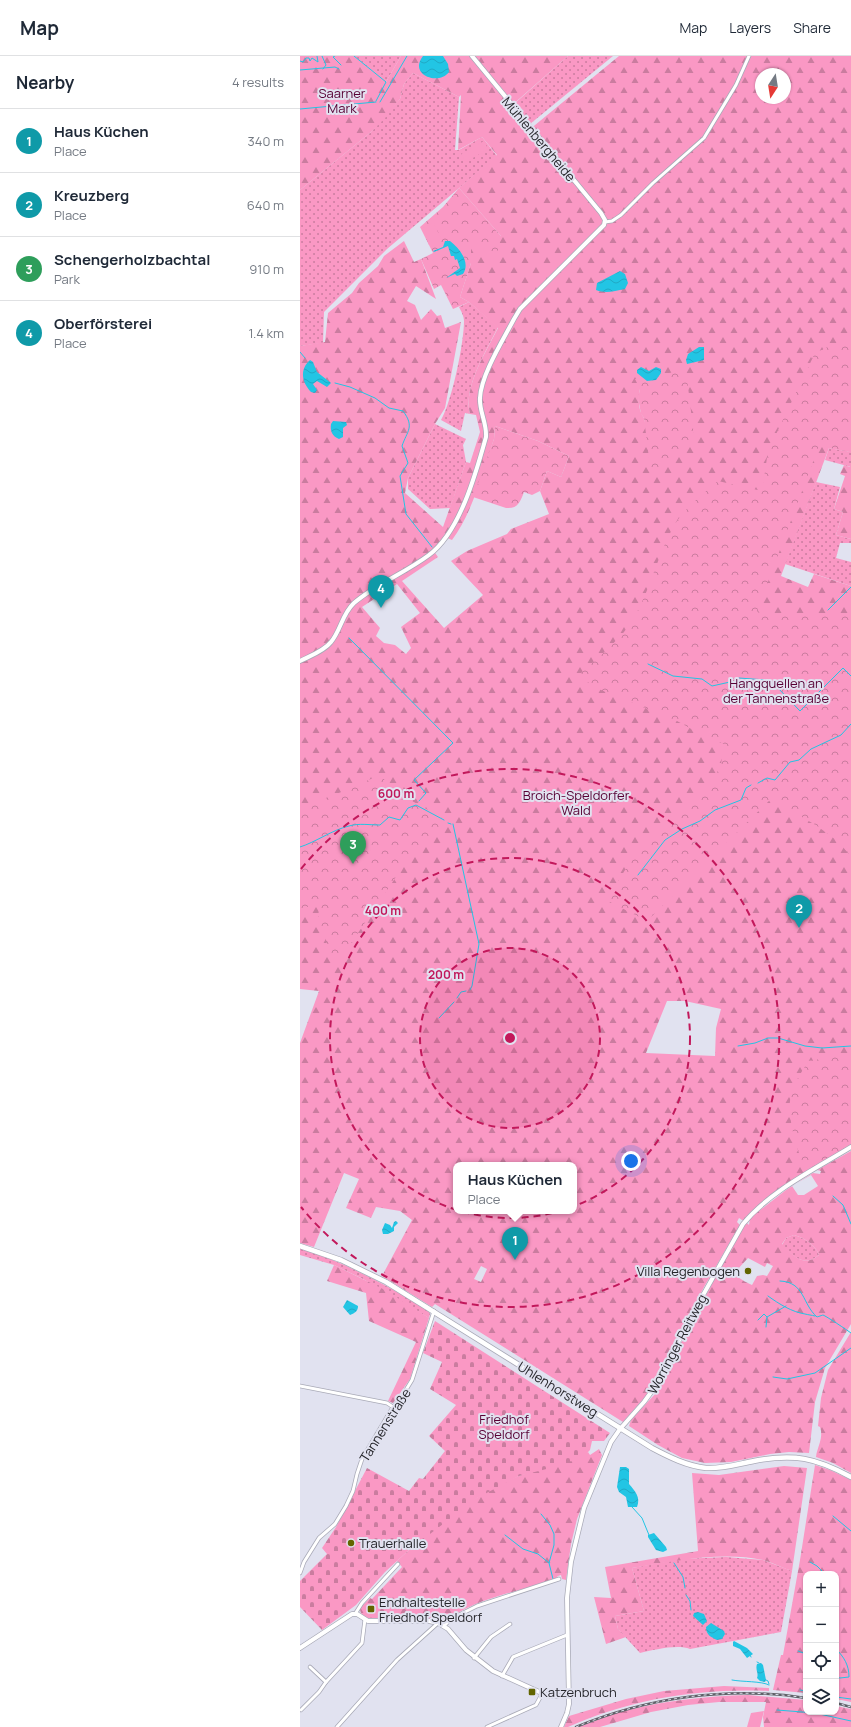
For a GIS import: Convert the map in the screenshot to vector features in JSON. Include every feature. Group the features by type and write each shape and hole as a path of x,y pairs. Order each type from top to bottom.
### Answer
{"main road":[{"name":"Uhlenhorstweg","path":"300,1246 319,1251 361,1269 434,1311 620,1429 664,1455 693,1466 719,1468 769,1458 788,1456 810,1459 832,1466 851,1477"}],"street":[{"name":"Mühlenbergheide","path":"472,56 601,214 605,222"},
{"path":"300,661 331,643 347,611 358,600 429,555 447,536 461,510 486,437 486,425 480,399 482,383 520,309 601,230 605,222 612,221 621,215 653,183 704,138 736,85 749,56"},
{"name":"Worringer Reitweg","path":"620,1429 644,1402 657,1384 700,1301 743,1224 750,1215 782,1190 851,1147"},
{"name":"Tannenstraße","path":"300,1572 304,1562 320,1538 334,1524 346,1506 353,1491 362,1459 393,1406 404,1394 412,1380 434,1311"},
{"path":"300,1386 387,1403 393,1406"},
{"path":"561,1727 569,1707 567,1635 568,1583 580,1521 602,1460 611,1442 620,1429"},
{"path":"355,1614 362,1603 398,1564"},
{"path":"444,1626 451,1619 477,1606 559,1579"},
{"path":"300,1648 350,1614 355,1614 365,1619 438,1623 444,1626 474,1658 502,1676 552,1697 569,1696"},
{"path":"304,1714 300,1710 319,1692 326,1682 362,1643 365,1619"},
{"path":"337,1727 397,1660 438,1623"},
{"path":"474,1658 491,1637 510,1624"},
{"path":"502,1676 513,1658 567,1635"},
{"path":"310,1667 326,1682"},
{"path":"487,1727 536,1705 542,1694"}],"green space":[{"name":"Broich-Speldorfer Wald","path":"300,56 354,56 386,82 401,56 568,56 510,107 529,130 619,56 851,56 851,452 829,448 781,576 808,587 814,574 851,586 851,1145 769,1198 744,1220 739,1218 737,1222 740,1225 704,1287 653,1386 623,1422 435,1304 432,1307 382,1276 412,1220 400,1211 376,1207 371,1218 346,1208 359,1179 344,1173 314,1247 300,1243 300,1043 319,991 300,989 300,346 325,342 328,313 352,293 359,283 378,266 384,256 404,241 414,262 421,259 436,299 416,286 407,301 415,305 421,320 431,309 437,316 441,315 445,328 461,322 445,408 435,424 408,478 405,493 443,527 466,462 470,463 480,432 476,415 470,414 470,393 477,370 498,328 469,302 460,297 471,263 471,245 480,246 501,236 459,188 497,155 482,137 458,150 461,95 459,97 413,73 404,84 400,99 385,118 371,132 300,190","holes":["640,389 656,472 644,418 639,404","495,426 538,441 569,456 561,477 547,471 540,491 549,514 511,529 507,534 467,551 451,561 483,595 444,628 402,581 438,557 433,550 445,537 452,540 459,530 471,505 481,478 494,439","397,584 420,613 401,627 411,648 406,654 395,645 384,643 376,636 380,628 362,607","667,1001 685,1001 721,1009 716,1028 715,1056 646,1053","481,1266 487,1269 481,1282 474,1279"]},
{"path":"354,56 401,56 386,82"},
{"path":"568,56 613,56 530,124 514,104"},
{"path":"413,73 459,97 455,150 459,150 482,137 497,156 387,249 324,312 323,343 300,346 300,190 371,132 400,99 404,84"},
{"path":"484,141 488,149 466,162 461,154"},
{"path":"459,188 501,236 497,254 483,256 480,246 471,246 471,263 460,297 469,302 453,309 441,285 434,289 421,259 433,253 420,227 443,207"},
{"path":"434,223 441,239 429,245 422,228"},
{"path":"469,302 498,327 482,358 473,381 469,404 470,414 465,413 461,431 441,420 449,400 457,372 462,343 464,319 459,307"},
{"name":"Hangquellen an der Tannenstraße","path":"851,336 851,452 819,446 757,611 760,614 769,616 851,613 851,857 839,842 817,826 787,808 773,797 647,921 606,900 632,859 650,838 669,819 704,791 715,777 721,764 724,744 702,735 677,721 601,690 579,675 619,638 633,620 646,593 668,537 679,518 689,506 718,481 762,491 768,451 815,353"},
{"path":"686,370 694,436 661,468 651,474 644,418 641,414 638,398 640,389 635,379"},
{"path":"435,424 466,439 463,445 466,462 450,508 430,509 408,489 408,478"},
{"path":"495,426 538,441 569,456 561,477 547,471 540,491 532,495 524,492 520,502 516,506 510,508 473,497 494,439"},
{"path":"829,448 851,452 851,467 825,460"},
{"path":"844,465 850,467 851,465 851,539 836,535 843,512 834,509 845,476 840,474"},
{"path":"816,482 840,487 834,509 843,512 836,535 851,539 851,543 840,543 836,558 851,562 851,586 785,564"},
{"path":"380,775 396,792 446,820 415,849 341,958 335,958 328,948 323,927 319,924 319,909 316,905 307,907 300,923 300,810"},
{"path":"851,1054 851,1144 809,1170 805,1170 791,1122 790,1103 792,1090 808,1061"},
{"path":"851,1151 851,1324 825,1368 815,1402 809,1453 789,1452 770,1454 731,1462 705,1463 682,1458 658,1445 629,1426 631,1420 656,1393 677,1351 680,1351 681,1348 679,1347 716,1276 722,1274 732,1274 752,1285 757,1276 767,1276 773,1266 767,1263 765,1267 748,1258 737,1270 725,1269 720,1266 746,1222 749,1225 750,1218 792,1186 798,1195 804,1195 818,1186 811,1175 796,1183 813,1173 820,1174 821,1171 817,1170","holes":["794,1235 809,1242 819,1255 814,1259 804,1260 799,1259 790,1253 782,1244 786,1238"]},
{"path":"794,1235 809,1242 819,1255 814,1259 804,1260 799,1259 790,1253 782,1245 786,1238"},
{"path":"300,1248 334,1260 382,1283 428,1310 430,1314 429,1318 363,1279 334,1265 300,1255"},
{"path":"334,1265 385,1290 429,1318 410,1379 393,1403 388,1401 416,1342 369,1321 366,1293 327,1281"},
{"name":"Friedhof Speldorf","path":"435,1321 610,1433 604,1441 592,1441 590,1450 585,1455 562,1465 519,1476 477,1498 409,1550 385,1572 356,1605 322,1630 300,1607 300,1581 327,1554 322,1548 336,1527 367,1468 409,1491 419,1478 423,1479 445,1451 429,1436 456,1405 430,1389 442,1362 423,1353"},
{"path":"851,1332 851,1473 833,1463 816,1457 821,1439 821,1431 820,1427 818,1426 821,1398 828,1370"},
{"path":"599,1449 602,1455 577,1519 571,1544 566,1580 562,1579 561,1575 553,1581 496,1597 456,1614 446,1622 431,1619 368,1618 362,1615 360,1608 370,1598 372,1599 402,1567 397,1561 424,1537 455,1513 503,1483 528,1473 563,1463 588,1452 590,1455"},
{"path":"815,1465 851,1480 851,1702 839,1700 839,1571 803,1571 803,1693 773,1690 781,1655 783,1655"},
{"path":"784,1466 807,1468 792,1571 763,1560 731,1556 698,1558 632,1568 644,1611 615,1616 618,1629 626,1637 606,1644 594,1597 611,1598 605,1567 698,1551 692,1473 719,1475"},
{"path":"726,1557 763,1560 792,1571 781,1632 690,1649 672,1647 640,1653 618,1629 615,1616 644,1611 632,1568 681,1559"},
{"path":"724,1686 769,1688 769,1691 717,1691 666,1697 616,1709 568,1727 564,1727 569,1716 626,1699 664,1691"},
{"path":"748,1695 803,1700 803,1715 839,1715 839,1707 851,1709 851,1727 764,1727 763,1717 766,1702 719,1702 688,1705 651,1712 600,1727 579,1727 620,1712 668,1702"},
{"path":"764,1711 760,1727 747,1727 751,1713"}],"water":[{"path":"423,56 443,56 448,64 449,72 439,78 432,78 422,73 419,68 419,63"},
{"path":"445,241 450,241 457,247 463,256 466,265 463,274 457,276 455,274 446,278 460,268 457,259 455,260 454,256 451,256 448,246 434,252 433,251 443,247"},
{"path":"620,271 625,274 628,283 625,289 607,292 596,290 597,283"},
{"path":"699,347 704,347 704,360 687,364 686,360 688,354"},
{"path":"310,360 313,362 317,372 331,383 327,387 317,381 313,384 317,390 315,393 311,392 305,384 303,375 303,371"},
{"path":"641,367 649,371 656,367 661,369 661,373 656,380 647,381 637,373 637,370"},
{"path":"333,421 346,422 347,425 343,428 343,437 339,439 333,435 331,431 331,424"},
{"path":"396,1221 398,1223 394,1227 394,1231 388,1234 383,1234 382,1230 385,1223 390,1225 392,1228 394,1222"},
{"path":"347,1300 358,1306 356,1312 350,1315 343,1307"},
{"path":"620,1467 626,1467 629,1469 629,1484 638,1497 637,1507 628,1507 626,1497 619,1492 617,1487"},
{"path":"654,1533 667,1550 663,1552 656,1550 648,1537 648,1535"},
{"path":"698,1612 704,1614 707,1621 703,1625 693,1616 694,1613"},
{"path":"711,1623 724,1631 725,1634 722,1639 717,1640 708,1634 706,1627"},
{"path":"734,1641 747,1648 753,1654 747,1658 740,1649 733,1646"},
{"path":"761,1663 763,1665 766,1680 765,1682 760,1681 757,1678 757,1664"}],"waterway":[{"path":"300,61 303,62 306,58 309,58 310,61 312,58 318,62 317,56"},
{"path":"322,56 326,65 323,69"},
{"path":"335,56 333,57 341,65"},
{"path":"354,56 386,82 376,101"},
{"path":"380,102 407,56"},
{"path":"300,70 335,67 339,69"},
{"path":"300,109 376,102"},
{"path":"300,352 305,358"},
{"path":"335,383 350,387 375,398 389,408 403,411 407,416 409,421 409,429 402,446 408,463 400,476 406,514 432,547"},
{"path":"828,610 851,587"},
{"path":"349,638 453,743 414,780 426,793 419,801"},
{"path":"648,664 673,676 702,679 712,686 730,682 733,679"},
{"path":"739,678 766,680 777,687 800,711 843,668 851,676"},
{"path":"758,783 767,778 775,780 790,762 799,760 811,749 841,735 851,724"},
{"path":"638,875 665,840 682,829 700,821 715,810 741,800 746,788 751,785"},
{"path":"300,847 336,830 349,826 360,824 380,825 389,817 400,820 408,808 416,805 444,820"},
{"path":"453,824 479,944 470,990"},
{"path":"457,998 461,992 466,991"},
{"path":"439,1018 454,1002"},
{"path":"738,1046 755,1043 768,1038 778,1038 805,1046 822,1048 851,1046"},
{"path":"833,1196 843,1205 851,1224"},
{"path":"780,1281 788,1282 799,1289 808,1306 817,1317 823,1315 851,1333"},
{"path":"768,1296 790,1310 815,1316"},
{"path":"766,1327 767,1317 786,1306"},
{"path":"758,1320 764,1314 767,1317"},
{"path":"773,1377 787,1379 815,1373 851,1348"},
{"path":"632,1507 642,1518 649,1535"},
{"path":"541,1514 550,1525 554,1534 554,1545 549,1563 553,1579"},
{"path":"833,1516 851,1531"},
{"path":"505,1535 523,1549 538,1554 549,1563"},
{"path":"810,1562 822,1571"},
{"path":"674,1563 683,1577 685,1588"},
{"path":"686,1595 690,1601 691,1610"},
{"path":"798,1651 803,1653"},
{"path":"839,1653 846,1662 849,1677 839,1678"},
{"path":"732,1680 769,1685"},
{"path":"766,1680 769,1684"},
{"path":"839,1697 851,1699"},
{"path":"777,1710 815,1713 851,1721"}],"railway":[{"path":"576,1727 631,1708 660,1701 689,1697 748,1693 803,1698"},
{"path":"839,1704 851,1707"}],"place":[{"name":"Oberförsterei","path":"381,608"},
{"name":"Schengerholzbachtal","path":"353,864"},
{"name":"Kreuzberg","path":"799,928"},
{"name":"Haus Küchen","path":"515,1260"},
{"name":"Villa Regenbogen","path":"748,1271"},
{"name":"Trauerhalle","path":"351,1543"},
{"name":"Endhaltestelle Friedhof Speldorf","path":"371,1609"},
{"name":"Katzenbruch","path":"532,1692"}],"park label":[{"name":"Saarner Mark","path":"342,100"}]}
